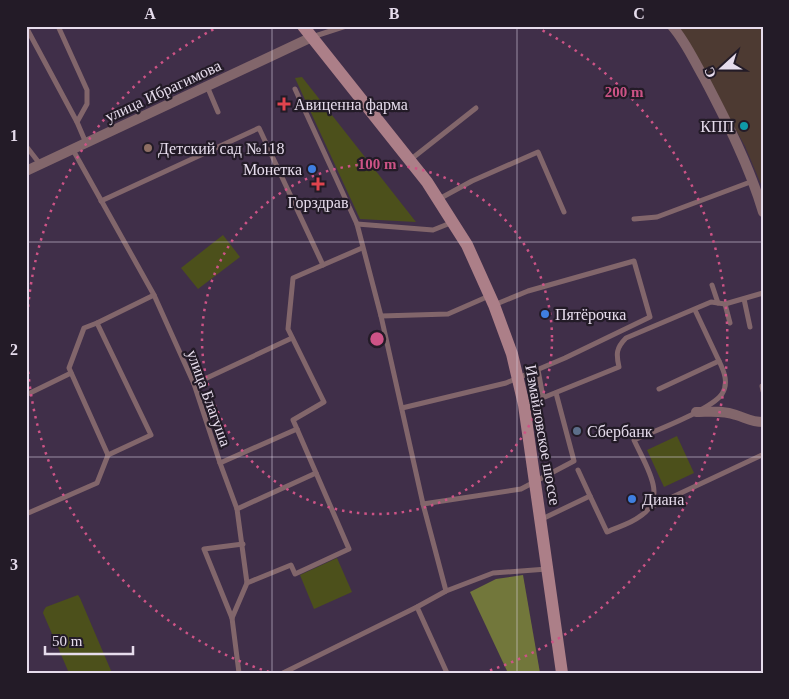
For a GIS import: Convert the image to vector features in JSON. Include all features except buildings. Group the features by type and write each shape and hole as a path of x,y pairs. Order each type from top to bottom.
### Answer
{"main road":[{"name":"Измайловское шоссе","path":"303,26 439,199 475,262 492,300 512,354 524,405 562,673"}],"street":[{"path":"672,26 681,36 718,105 754,181 763,212"},
{"name":"улица Ибрагимова","path":"26,171 312,37"},
{"path":"696,412 718,411 735,414 752,422 763,422"}],"lane":[{"path":"58,26 87,90 87,104 77,122"},
{"path":"312,37 346,26"},
{"path":"26,27 77,122 86,144"},
{"path":"207,86 218,112"},
{"path":"295,89 357,224 381,316 423,504 446,591"},
{"path":"410,160 476,108"},
{"path":"101,200 259,128 323,264"},
{"path":"227,134 230,141"},
{"path":"26,146 40,165"},
{"name":"улица Благуша","path":"73,150 154,294 194,384 220,463 238,509 247,583"},
{"path":"439,199 472,181 538,152 564,212"},
{"path":"634,219 657,217 754,181"},
{"path":"357,224 433,230 453,222"},
{"path":"232,618 247,583 291,565 296,574 349,549 293,420 324,402 288,329 293,278 362,248"},
{"path":"381,316 448,314 634,261 650,317 538,370 500,385 402,408"},
{"path":"712,285 718,303"},
{"path":"524,405 619,367 616,352 626,338 711,302 725,304 763,293"},
{"path":"108,455 69,368 84,328 154,294"},
{"path":"744,299 750,327"},
{"path":"725,304 730,323"},
{"path":"651,507 655,494 653,482 634,440 710,405 722,393 726,378 695,310"},
{"path":"26,514 97,483 108,455 151,435 97,322"},
{"path":"194,384 292,338"},
{"path":"659,389 719,361"},
{"path":"538,370 544,397"},
{"path":"26,395 71,373"},
{"path":"423,504 521,488 574,461 556,393"},
{"path":"220,463 297,429"},
{"path":"578,470 607,532 639,517 651,507 762,455"},
{"path":"238,509 316,473"},
{"path":"541,520 590,496"},
{"path":"239,673 232,618 204,549 242,544"},
{"path":"283,673 446,591 493,573 548,569"},
{"path":"417,607 448,673"}],"shaded area":[{"path":"674,26 763,26 763,189 745,146 682,35"}],"green space":[{"path":"302,77 416,222 360,219 295,78"},
{"path":"223,235 240,257 198,289 181,268"},
{"path":"677,436 694,473 664,487 647,450"},
{"path":"337,558 352,592 314,609 300,575"},
{"path":"523,575 540,673 508,673 470,592 496,579"},
{"path":"78,595 112,673 69,673 43,613 46,607"}],"place":[{"name":"Авиценна фарма","path":"284,104"},
{"name":"КПП","path":"744,126"},
{"name":"Детский сад №118","path":"148,148"},
{"name":"Монетка","path":"312,169"},
{"name":"Горздрав","path":"318,184"},
{"name":"Пятёрочка","path":"545,314"},
{"name":"Сбербанк","path":"577,431"},
{"name":"Диана","path":"632,499"}]}
